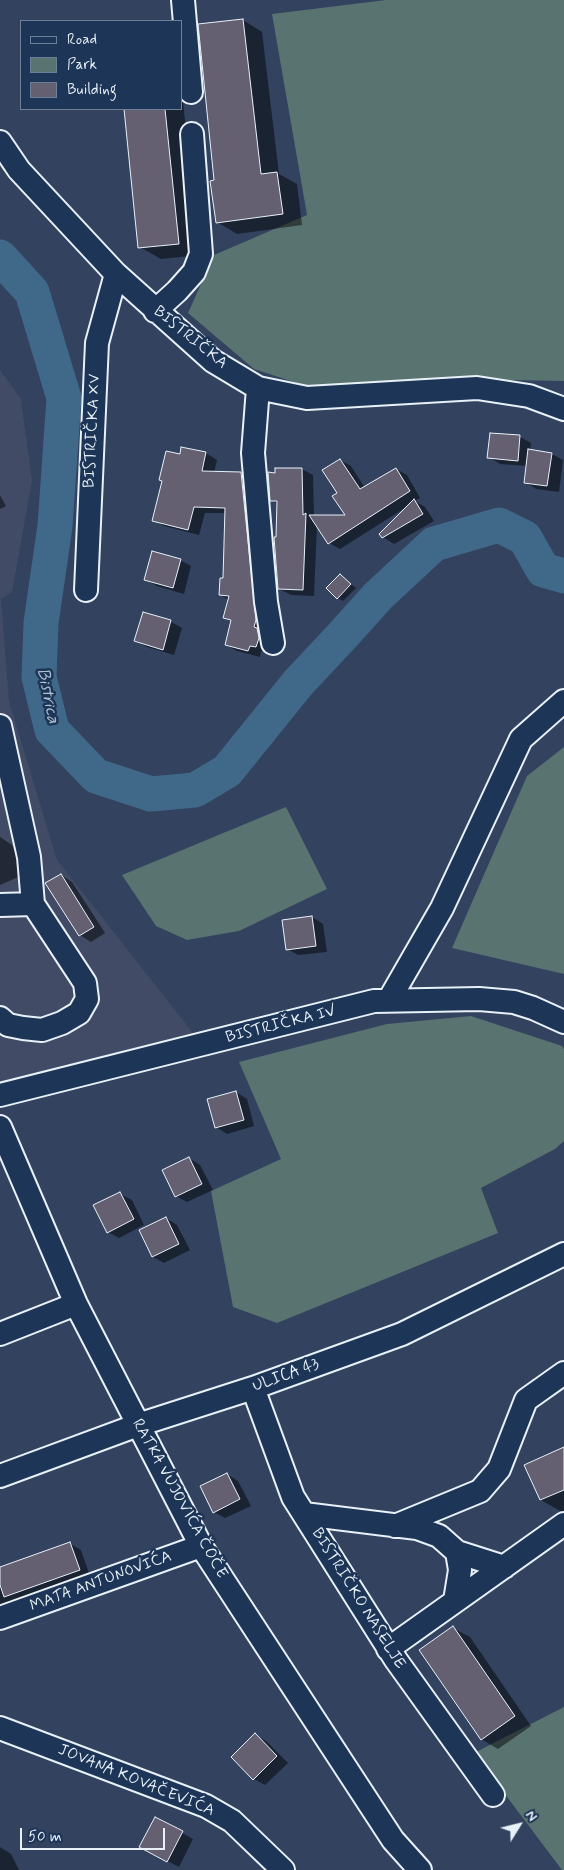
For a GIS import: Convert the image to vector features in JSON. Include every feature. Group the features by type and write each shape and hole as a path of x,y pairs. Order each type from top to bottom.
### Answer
{"street":[{"path":"183,0 191,92"},
{"path":"155,311 194,272 201,254 192,134"},
{"name":"BISTRIČKA","path":"0,142 18,170 116,274 155,311 213,361 258,388 307,398 478,388 529,396 564,409"},
{"name":"BISTRIČKA XV","path":"86,590 97,343 116,274"},
{"path":"258,388 252,453 266,602 272,643"},
{"path":"388,1000 442,908 521,739 564,701"},
{"path":"0,726 29,857 33,904 85,983 87,999 79,1012 62,1023 42,1030 22,1028 8,1024 0,1018"},
{"path":"0,905 33,904"},
{"name":"BISTRIČKA IV","path":"0,1095 374,1001 479,999 514,1002 564,1022"},
{"name":"RATKA VUJOVIĆA ČOČE","path":"0,1127 76,1304 201,1546 393,1840 420,1870"},
{"name":"ULICA 43","path":"0,1476 138,1425 253,1388 402,1334 564,1254"},
{"path":"0,1334 76,1304"},
{"path":"396,1526 480,1491 498,1469 526,1400 564,1373"},
{"name":"BISTRIČKO NASELJE","path":"253,1388 293,1497 388,1649 493,1794"},
{"path":"304,1514 417,1528 439,1536 456,1552 504,1566"},
{"path":"388,1649 564,1524"},
{"name":"MATA ANTUNOVIĆA","path":"0,1618 201,1546"},
{"path":"455,1602 460,1570 456,1552"},
{"name":"JOVANA KOVAČEVIĆA","path":"0,1728 206,1806 232,1821 283,1870"}],"shaded area":[{"path":"0,370 21,399 32,481 12,592 1,599 9,701 57,860 197,1038 0,1082"}],"green space":[{"path":"386,0 564,0 564,381 448,379 309,387 254,369 188,313 214,255 307,215 272,14"},
{"path":"564,747 564,974 452,948 527,776"},
{"path":"286,807 327,889 239,931 187,940 156,926 122,875"},
{"path":"471,1016 562,1046 564,1049 564,1141 555,1149 481,1188 498,1233 277,1323 233,1307 211,1191 281,1159 239,1062 387,1024"},
{"path":"564,1707 564,1870 562,1870 474,1753"}],"building":[{"path":"243,19 261,174 277,172 283,214 216,223 210,181 214,180 198,24"},
{"path":"124,110 165,110 179,244 138,248"},
{"path":"490,433 520,435 518,461 487,458"},
{"path":"181,447 206,452 202,471 241,472 256,620 254,627 257,628 259,638 256,647 250,646 248,651 225,645 231,620 223,618 229,596 219,595 220,578 223,578 225,508 194,507 188,530 152,521 162,481 159,480 166,451 180,454"},
{"path":"528,449 552,453 547,486 524,483"},
{"path":"340,459 360,489 396,468 410,491 328,544 309,515 345,515 332,496 337,493 322,470"},
{"path":"275,468 302,468 303,515 306,513 303,590 278,589 274,537 276,537 277,501 270,501 268,472 275,473"},
{"path":"414,499 423,514 382,538 379,534"},
{"path":"152,551 181,559 173,588 144,580"},
{"path":"340,574 351,584 337,599 326,588"},
{"path":"143,612 171,620 163,650 134,641"},
{"path":"61,874 94,927 79,936 45,883"},
{"path":"312,916 316,946 286,950 282,920"},
{"path":"236,1091 244,1120 215,1128 207,1099"},
{"path":"189,1157 202,1184 175,1197 162,1170"},
{"path":"120,1192 134,1219 107,1233 93,1205"},
{"path":"166,1217 179,1244 152,1257 139,1230"},
{"path":"564,1447 564,1490 540,1500 524,1465"},
{"path":"227,1473 240,1499 213,1513 200,1486"},
{"path":"70,1542 80,1570 4,1597 0,1585 0,1567"},
{"path":"453,1626 515,1716 481,1740 419,1650"},
{"path":"255,1733 277,1756 253,1780 231,1757"},
{"path":"155,1817 183,1831 167,1862 139,1847"}],"waterway":[{"name":"Bistrica","path":"0,257 32,292 64,398 55,526 41,623 39,677 52,730 96,776 151,794 195,790 227,771 298,683 378,596 434,544 499,525 525,538 543,570 564,576"}]}
